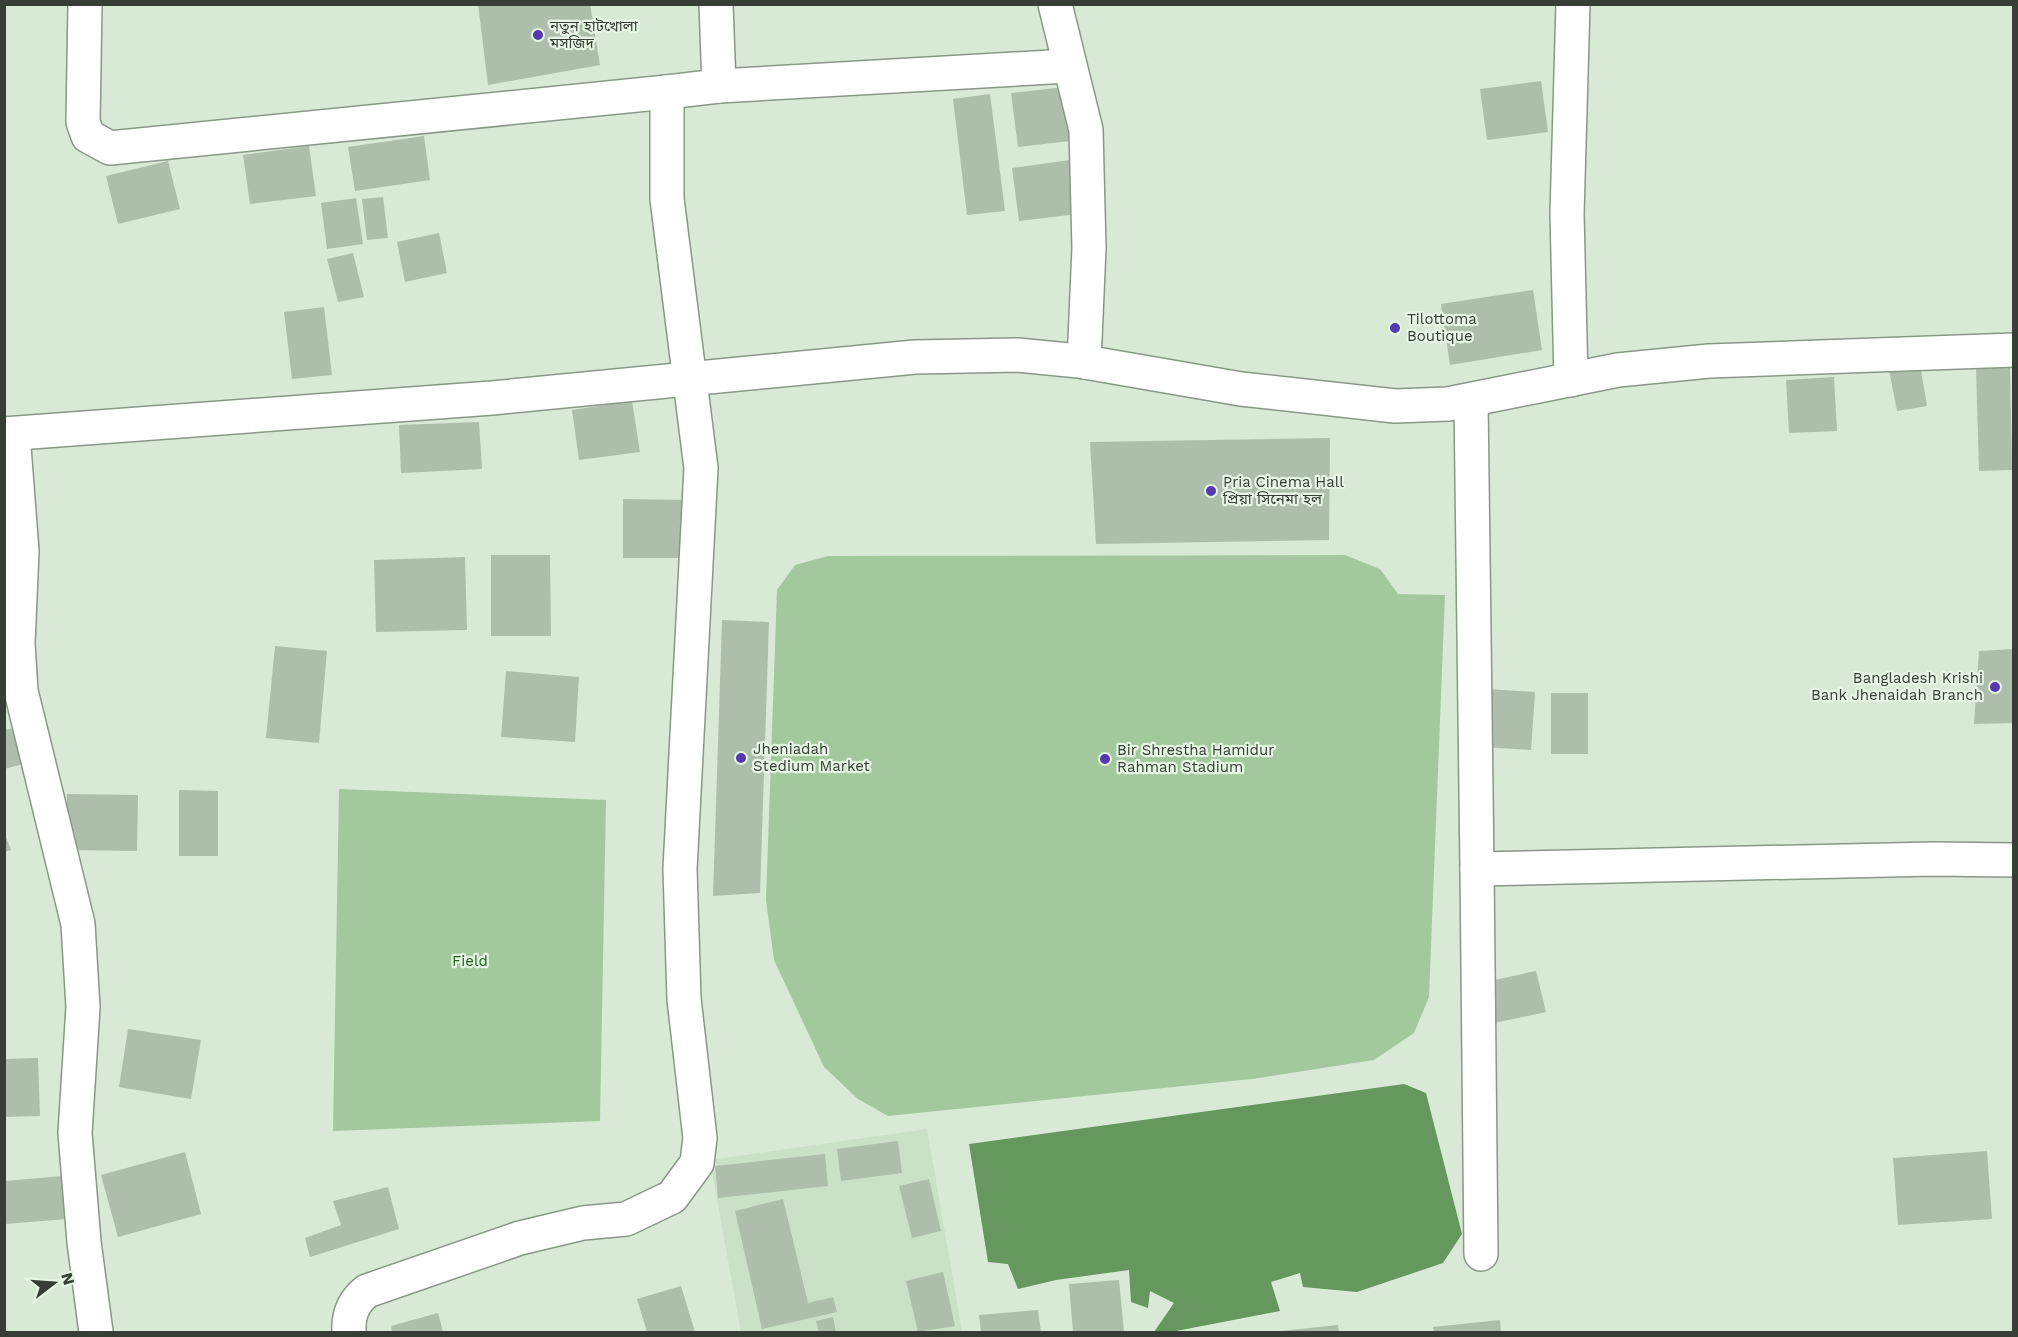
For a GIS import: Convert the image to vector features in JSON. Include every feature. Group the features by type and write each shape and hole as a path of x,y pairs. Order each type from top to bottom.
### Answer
{"street":[{"path":"85,4 82,122 88,136 97,144 110,148 719,86 1068,66"},
{"path":"716,4 719,86"},
{"path":"1055,4 1068,66 1086,130 1089,172 1089,248 1084,362"},
{"path":"1570,380 1567,214 1573,4"},
{"path":"349,1332 348,1317 359,1297 367,1291 520,1238 583,1223 626,1219 672,1197 697,1163 700,1138 684,999 680,869 701,468 667,199 667,92"},
{"path":"96,1332 83,1231 75,1133 83,1007 78,924 21,691 18,644 22,551 9,434 492,398 915,357 1017,355 1084,362 1241,389 1332,401 1395,406 1471,399 1618,370 1709,361 2013,350"},
{"path":"1471,399 1481,1254"},
{"path":"1477,869 1933,859 2013,860"}],"shaded area":[{"path":"1404,1084 1426,1093 1462,1234 1443,1263 1357,1292 1303,1287 1300,1273 1271,1282 1280,1311 1171,1332 1154,1332 1174,1303 1150,1291 1148,1308 1131,1302 1129,1270 1056,1280 1018,1289 1008,1264 988,1262 969,1144"},
{"path":"927,1129 962,1332 741,1332 710,1160"}],"green space":[{"name":"Bir Shrestha Hamidur Rahman Stadium","path":"1345,555 1380,569 1398,594 1445,595 1429,997 1414,1033 1374,1060 1252,1079 888,1116 858,1099 824,1067 774,960 766,900 777,590 795,565 828,556"},
{"name":"Field","path":"339,789 606,800 600,1121 333,1131"}],"building":[{"name":"নতুন হাটখোলা মসজিদ","path":"478,4 590,4 600,65 488,85"},
{"path":"1541,81 1548,132 1487,140 1480,89"},
{"path":"1065,87 1070,141 1018,147 1011,93"},
{"path":"990,94 1005,211 967,215 953,99"},
{"path":"424,136 430,180 355,191 348,147"},
{"path":"309,146 316,196 250,204 243,155"},
{"path":"1070,160 1078,214 1019,221 1012,168"},
{"path":"168,161 180,209 118,224 106,176"},
{"path":"383,197 388,238 367,240 362,199"},
{"path":"356,198 363,244 327,249 321,203"},
{"path":"439,233 447,273 405,282 397,242"},
{"path":"353,253 364,297 338,302 327,259"},
{"path":"1533,290 1542,350 1450,365 1441,304"},
{"path":"324,307 332,375 292,379 284,312"},
{"path":"1920,364 1927,406 1897,411 1889,370"},
{"path":"2010,367 2012,470 1979,471 1976,368"},
{"path":"1834,377 1837,431 1789,433 1786,380"},
{"path":"632,401 640,452 579,460 572,410"},
{"path":"479,422 482,469 401,473 399,425"},
{"name":"Pria Cinema Hall প্রিয়া সিনেমা হল","path":"1330,438 1329,540 1096,544 1090,442"},
{"path":"623,499 688,500 689,558 623,558"},
{"path":"491,555 550,555 551,636 491,636"},
{"path":"465,557 467,630 376,632 374,560"},
{"name":"Jheniadah Stedium Market","path":"722,620 769,622 760,893 713,896"},
{"path":"275,646 327,651 319,743 266,738"},
{"name":"Bangladesh Krishi Bank Jhenaidah Branch","path":"2014,649 2014,723 1974,724 1979,651"},
{"path":"506,671 579,677 575,742 501,737"},
{"path":"1487,689 1535,692 1531,750 1483,747"},
{"path":"1551,693 1588,693 1588,754 1551,754"},
{"path":"14,728 23,764 4,769 4,730"},
{"path":"179,790 218,791 218,856 179,856"},
{"path":"67,794 138,795 137,851 66,850"},
{"path":"4,832 11,850 4,852"},
{"path":"1536,971 1546,1012 1494,1023 1485,982"},
{"path":"128,1029 201,1040 191,1099 119,1087"},
{"path":"38,1058 40,1116 4,1117 4,1059"},
{"path":"898,1141 902,1173 841,1181 837,1149"},
{"path":"1987,1151 1992,1219 1898,1225 1893,1158"},
{"path":"185,1152 201,1214 118,1237 101,1175"},
{"path":"825,1154 828,1186 718,1198 715,1166"},
{"path":"63,1176 67,1219 5,1224 5,1181"},
{"path":"929,1179 941,1231 912,1238 899,1186"},
{"path":"388,1187 399,1229 310,1257 305,1238 341,1225 333,1201"},
{"path":"783,1199 808,1303 833,1297 837,1312 762,1329 735,1211"},
{"path":"943,1272 955,1326 918,1332 906,1281"},
{"path":"1119,1280 1124,1332 1073,1332 1069,1284"},
{"path":"681,1286 695,1332 647,1332 637,1299"},
{"path":"1038,1310 1041,1332 981,1332 979,1315"},
{"path":"438,1313 443,1332 392,1332 391,1326"},
{"path":"833,1317 836,1332 819,1332 816,1321"},
{"path":"1500,1320 1501,1332 1434,1332 1433,1327"},
{"path":"1338,1325 1339,1332 1281,1332 1281,1331"}],"place":[{"name":"নতুন হাটখোলা মসজিদ","path":"538,35"},
{"name":"Tilottoma Boutique","path":"1395,328"},
{"name":"Pria Cinema Hall প্রিয়া সিনেমা হল","path":"1211,491"},
{"name":"Bangladesh Krishi Bank Jhenaidah Branch","path":"1995,687"},
{"name":"Jheniadah Stedium Market","path":"741,758"},
{"name":"Bir Shrestha Hamidur Rahman Stadium","path":"1105,759"}]}
